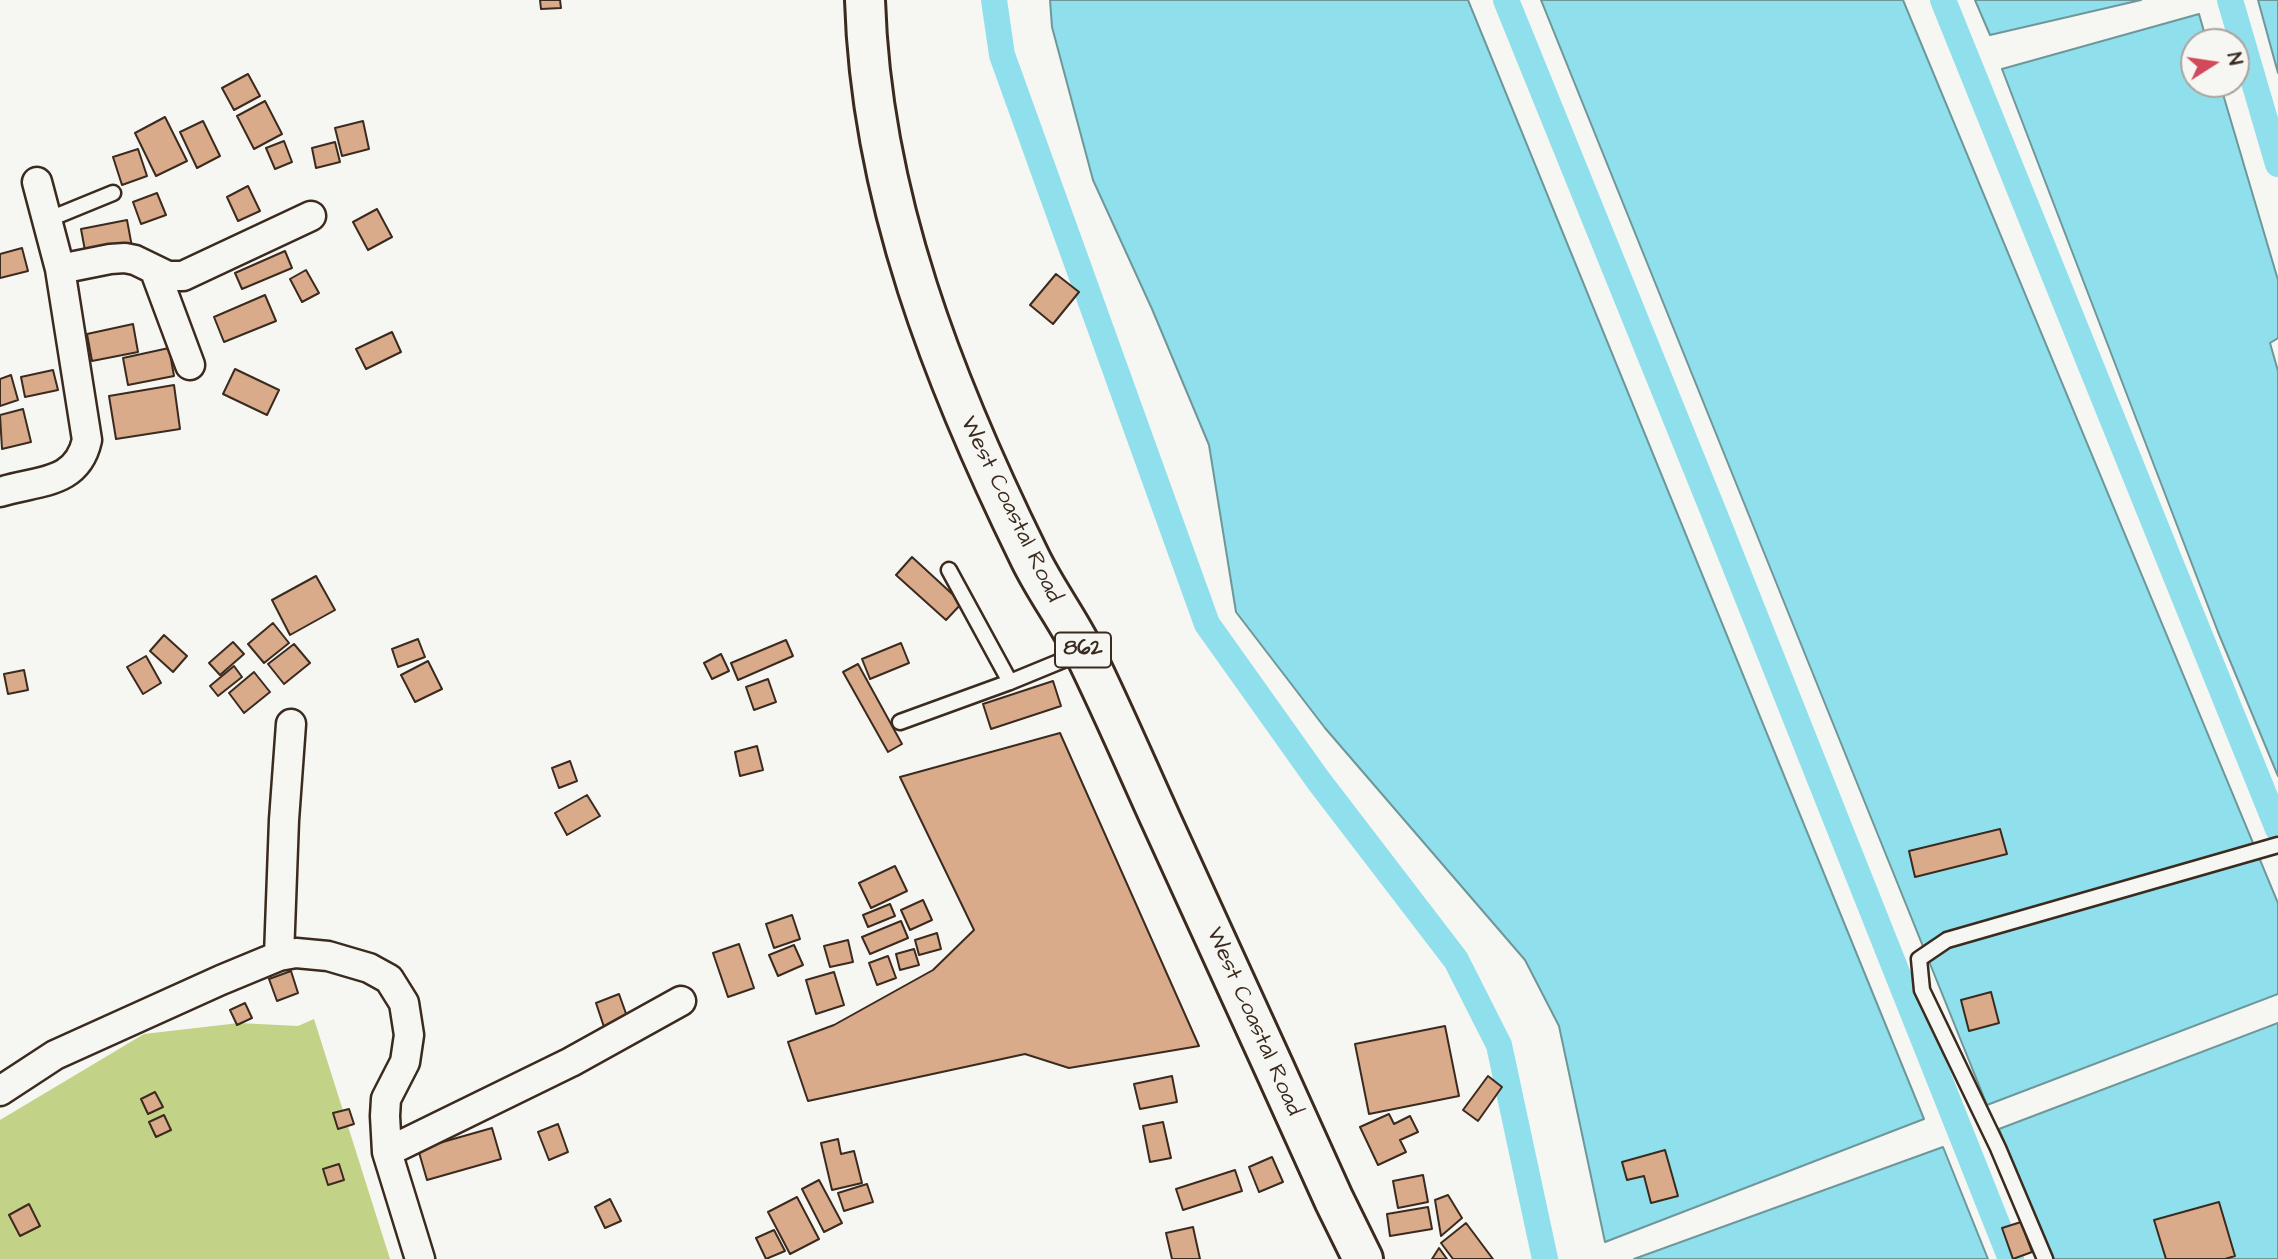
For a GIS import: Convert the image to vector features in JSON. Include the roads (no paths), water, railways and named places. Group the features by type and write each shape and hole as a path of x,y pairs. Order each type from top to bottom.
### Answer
{"main road":[{"name":"West Coastal Road","path":"865,0 878,132 895,208 917,290 965,421 1032,562 1084,652 1363,1259"}],"street":[{"path":"0,492 70,472 84,456 87,440 60,269 37,182"},
{"path":"60,269 110,258 125,258 135,260 155,271 183,276 311,216"},
{"path":"155,271 190,365"},
{"path":"279,956 291,724"},
{"path":"0,1091 55,1055 230,975 279,956 296,953 328,956 369,968 389,979 404,1003 409,1035 405,1062 386,1099 387,1152 420,1259"},
{"path":"387,1152 571,1062 681,1001"}],"lane":[{"path":"47,220 113,193"},
{"path":"949,570 1010,682"},
{"path":"900,722 1084,652"},
{"path":"2045,1259 1998,1148 1922,990 1919,960 1947,940 2278,845"}],"water":[{"path":"1050,0 1468,0 1924,1119 1605,1242 1559,1026 1525,960 1325,728 1236,612 1209,445 1152,309 1093,180 1052,27"},
{"path":"1541,0 1903,0 2278,903 2278,994 1987,1105"},
{"path":"1975,0 2141,0 1990,35"},
{"path":"2258,0 2278,0 2278,73"},
{"path":"2199,14 2203,28 2180,28 2180,98 2224,98 2278,280 2278,338 2270,343 2278,371 2278,776 2218,632 2002,69"},
{"path":"2278,1023 2278,1259 2051,1259 1999,1129"},
{"path":"1943,1147 1988,1259 1634,1259"}],"waterway":[{"path":"994,0 1002,55 1207,624 1318,780 1456,960 1499,1045 1545,1259"},
{"path":"1506,0 2011,1259"},
{"path":"1943,0 2278,829"},
{"path":"2230,0 2278,164"}]}
